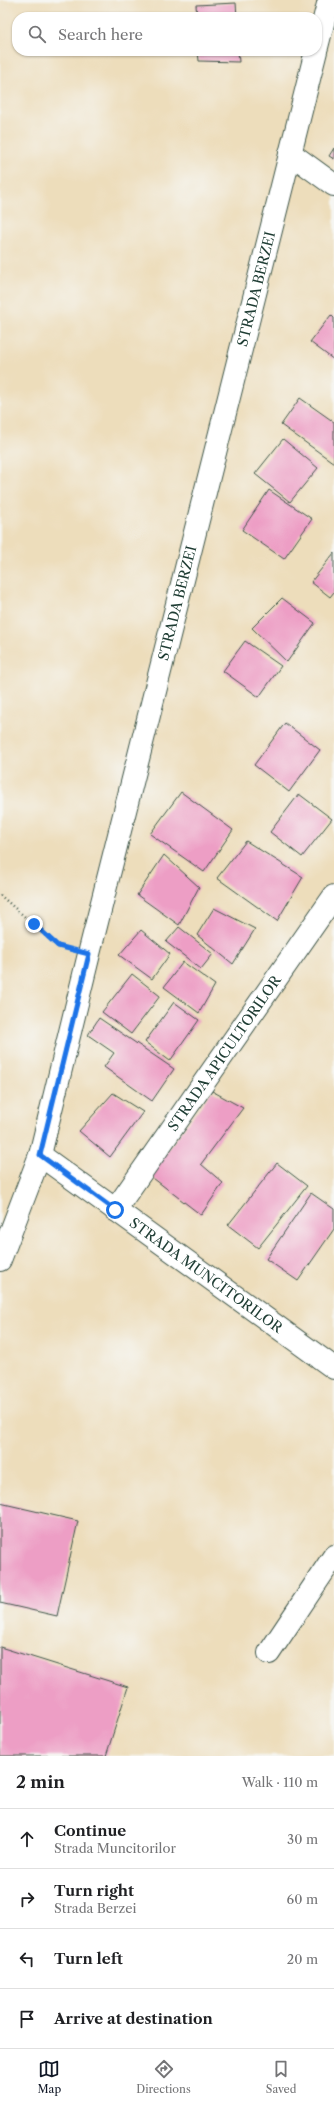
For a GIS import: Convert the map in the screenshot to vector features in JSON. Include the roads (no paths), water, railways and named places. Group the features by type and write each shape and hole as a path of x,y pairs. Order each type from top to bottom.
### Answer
{"street":[{"path":"322,27 329,0"},
{"name":"STRADA BERZEI","path":"40,1155 89,954 315,56"},
{"path":"290,153 334,185"},
{"name":"STRADA APICULTORILOR","path":"115,1210 334,896"},
{"path":"0,1260 40,1155"},
{"name":"STRADA MUNCITORILOR","path":"40,1155 334,1368"},
{"path":"269,1653 334,1556"}]}
